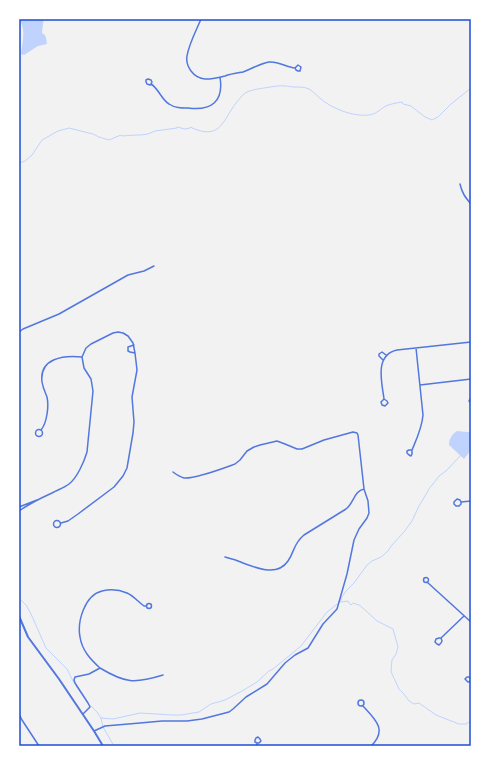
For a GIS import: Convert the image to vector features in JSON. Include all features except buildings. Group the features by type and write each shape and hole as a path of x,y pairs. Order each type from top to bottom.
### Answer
{"street":[{"path":"201,19 187,56 187,63 192,73 199,78 207,79 220,77 242,72 270,62 280,63 295,68"},
{"path":"151,84 156,87 162,98 170,105 179,108 199,109 211,106 217,99 221,92 220,77"},
{"path":"460,184 461,192 471,204"},
{"path":"19,332 59,314 128,275 144,271 154,266"},
{"path":"19,507 66,486 71,483 76,475 87,452 93,391 91,379 83,365 82,357 86,348 91,344 116,332 123,333 128,336 134,345 136,370 132,397 134,422 127,468 123,476 114,487 68,521 61,523"},
{"path":"384,400 381,365 386,355 393,351 471,342"},
{"path":"134,345 128,347 128,350 130,352 135,352"},
{"path":"412,450 418,437 422,421 423,408 416,348"},
{"path":"383,360 379,354 382,352 386,355"},
{"path":"41,430 44,425 48,408 42,381 45,368 49,363 59,358 74,356 82,357"},
{"path":"420,385 471,380"},
{"path":"471,397 469,401 471,403"},
{"path":"94,731 105,726 140,722 186,721 202,719 229,712 246,696 267,684 285,663 295,655 308,648 323,624 337,609 347,574 354,540 369,513 368,501 364,489 358,435 357,433 353,432 324,440 302,449 296,449 277,441 260,445 247,451 235,464 193,477 182,478 173,472"},
{"path":"225,557 263,570 274,570 281,567 287,562 295,545 304,535 346,509 351,504 359,490 364,489"},
{"path":"19,511 41,498"},
{"path":"461,502 471,501"},
{"path":"427,582 471,622"},
{"path":"146,606 128,593 102,591 88,601 81,613 80,637 84,650 90,660 112,675 126,680 142,681 163,675"},
{"path":"19,616 28,637 59,679 103,746"},
{"path":"441,638 464,616"},
{"path":"82,714 90,707 74,679 77,676 91,674 100,668"},
{"path":"363,706 377,721 380,729 378,738 371,746"},
{"path":"19,714 39,746"}],"water":[{"path":"19,19 44,19 42,33 46,36 47,44 38,46 24,55 21,54 23,32"},
{"path":"457,431 471,432 471,450 464,459 449,445 451,437"}],"waterway":[{"path":"19,163 25,161 32,155 42,140 58,131 69,128 109,140 121,135 148,134 155,131 177,127 185,129 190,127 208,132 214,131 223,123 243,95 259,89 281,86 306,88 334,107 344,112 359,115 373,114 386,106 402,102 403,104 411,106 425,117 432,120 438,117 471,88"},
{"path":"101,718 113,719 140,713 181,715 199,712 211,704 225,700 257,682 301,646 327,612 340,602 346,591 367,565 388,551 412,521 428,490 439,476 446,471 461,455"},
{"path":"19,598 26,605 31,614 46,648 67,669 74,683"},
{"path":"341,602 348,601 351,605 353,603 359,605 377,621 393,629 398,647 392,660 391,670 399,689 409,701 414,704 419,703 436,715 459,724 466,724 471,721"},
{"path":"76,686 83,696"},
{"path":"90,705 101,718 103,727 114,746"}]}
